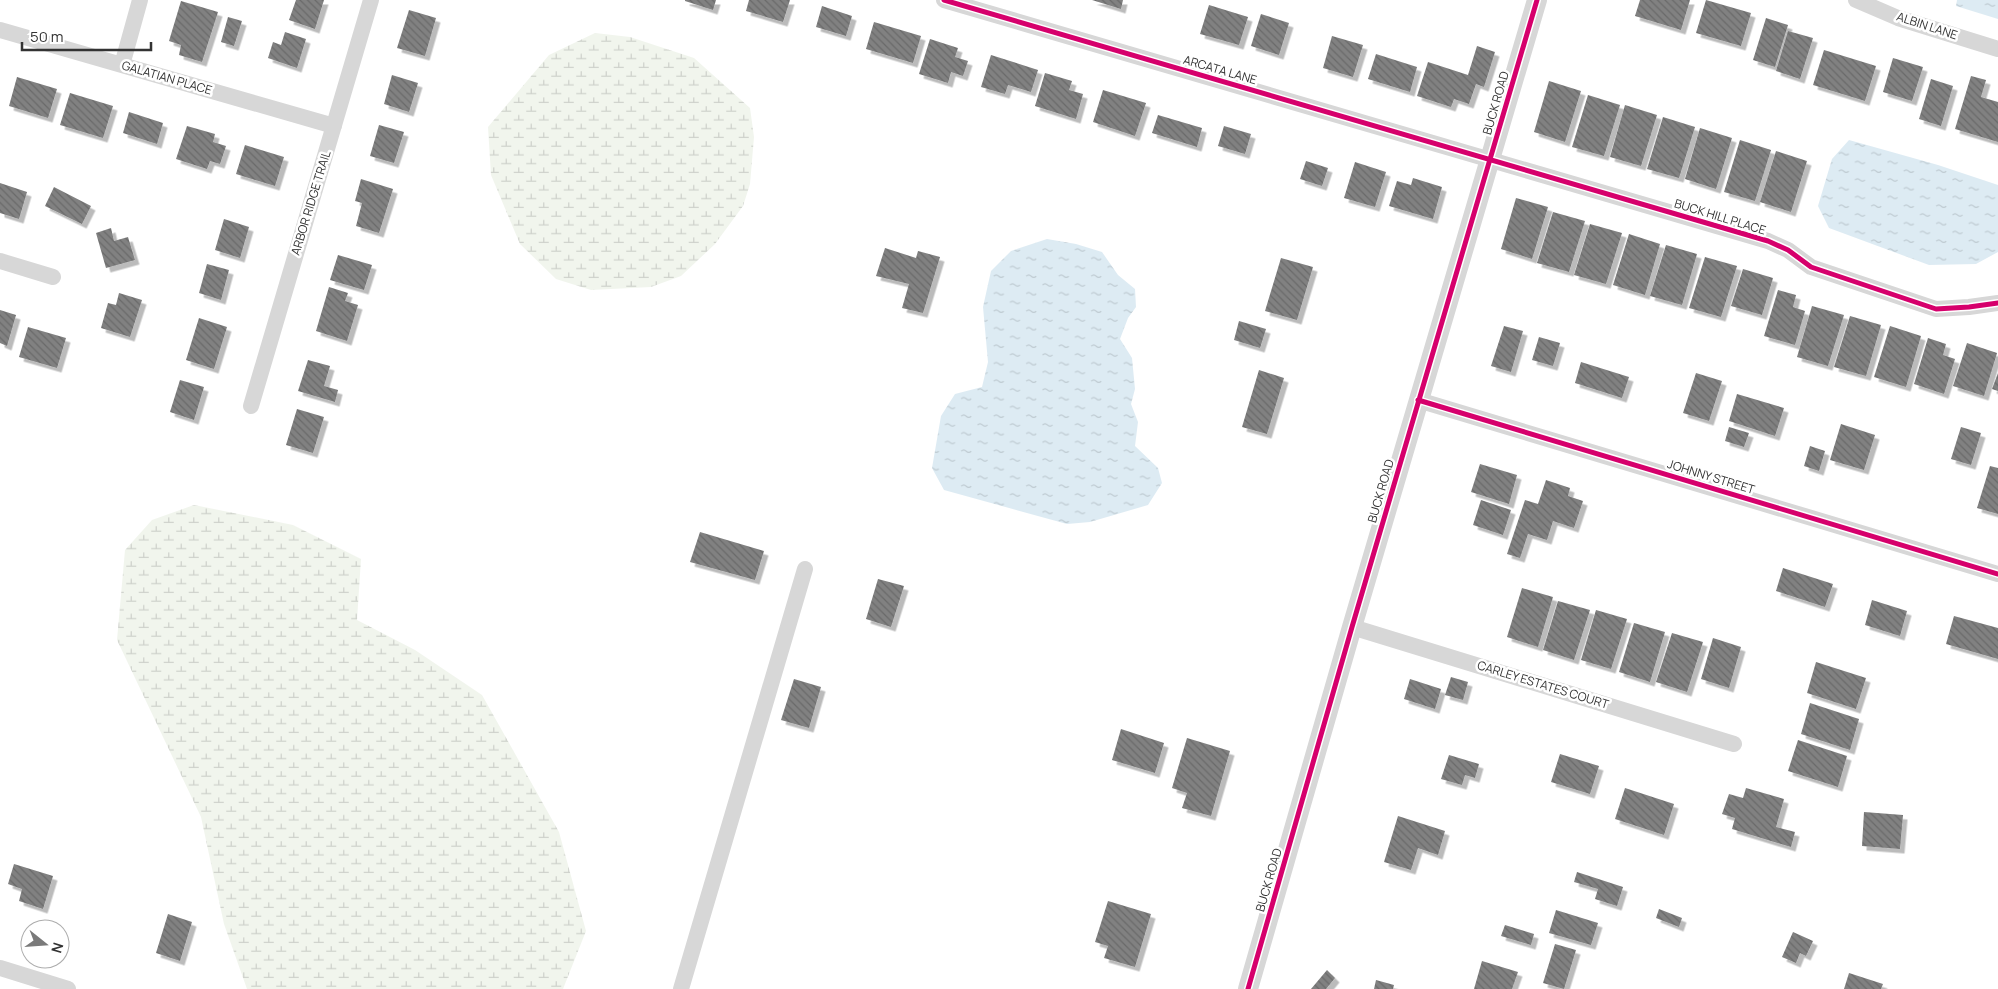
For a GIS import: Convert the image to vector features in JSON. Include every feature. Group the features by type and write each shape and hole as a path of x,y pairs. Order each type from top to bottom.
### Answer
{"street":[{"path":"122,65 140,0"},
{"name":"ARBOR RIDGE TRAIL","path":"251,406 371,0"},
{"name":"ARCATA LANE","path":"944,0 1490,159"},
{"name":"BUCK ROAD","path":"1248,989 1536,0"},
{"name":"ALBIN LANE","path":"1856,0 1898,18 1998,49"},
{"name":"GALATIAN PLACE","path":"0,30 334,126"},
{"name":"BUCK HILL PLACE","path":"1490,159 1768,241 1788,250 1811,267 1936,308 1969,307 1998,303"},
{"path":"0,261 53,277"},
{"name":"JOHNNY STREET","path":"1418,400 1998,574"},
{"path":"681,989 805,570"},
{"name":"CARLEY ESTATES COURT","path":"1352,627 1734,744"},
{"path":"0,968 68,989"}],"green space":[{"path":"595,33 630,37 694,58 750,108 754,137 750,184 743,206 715,244 681,276 651,287 591,290 556,279 520,244 491,175 488,127 549,55"},
{"path":"194,505 293,525 361,559 357,620 415,650 482,695 559,832 586,931 563,989 247,989 224,924 201,817 117,640 125,550 152,520"}],"water":[{"path":"1957,0 1998,0 1998,19 1956,6"},
{"path":"1849,140 1938,165 1998,185 1998,252 1976,264 1929,265 1829,228 1818,206 1832,159"},
{"path":"1047,239 1076,244 1102,252 1118,275 1135,289 1136,307 1128,318 1120,339 1132,358 1135,389 1131,404 1138,422 1135,446 1158,468 1162,483 1148,505 1090,522 1067,524 944,490 932,468 941,416 955,394 982,387 988,362 983,307 991,271 1011,251"}],"building":[{"path":"296,0 324,0 315,29 289,20"},
{"path":"685,0 716,0 713,10"},
{"path":"749,0 790,0 783,22 746,11"},
{"path":"1092,0 1123,0 1121,9"},
{"path":"1640,0 1690,0 1681,30 1635,16"},
{"path":"1706,0 1751,13 1741,46 1696,33"},
{"path":"181,1 218,12 202,62 179,55 181,45 169,41"},
{"path":"1209,5 1248,17 1239,45 1200,34"},
{"path":"822,6 852,16 846,36 816,27"},
{"path":"409,10 436,18 425,56 397,48"},
{"path":"1261,14 1289,23 1279,55 1251,46"},
{"path":"228,17 242,21 234,46 221,42"},
{"path":"1766,18 1788,25 1775,67 1753,60"},
{"path":"874,22 921,36 913,63 866,49"},
{"path":"1788,31 1813,38 1800,79 1776,71"},
{"path":"285,32 306,39 297,68 268,58 273,42 281,45"},
{"path":"1332,36 1363,45 1353,77 1323,68"},
{"path":"930,39 958,48 955,57 968,61 963,76 951,72 948,83 919,74"},
{"path":"1477,46 1495,52 1484,87 1476,84 1469,104 1454,99 1451,107 1417,96 1428,62 1468,75"},
{"path":"1824,50 1876,66 1865,101 1813,85"},
{"path":"1376,54 1417,67 1410,92 1368,79"},
{"path":"991,55 1038,70 1031,92 1008,85 1005,94 981,87"},
{"path":"1893,58 1923,67 1912,101 1883,92"},
{"path":"1045,73 1072,81 1069,90 1083,94 1076,119 1035,106"},
{"path":"392,75 418,83 409,112 384,104"},
{"path":"1971,76 1986,80 1981,97 1998,102 1998,142 1955,129"},
{"path":"17,77 57,89 48,118 9,106"},
{"path":"1931,79 1953,86 1941,126 1919,119"},
{"path":"1549,81 1581,91 1565,142 1534,132"},
{"path":"1103,90 1146,103 1135,136 1093,122"},
{"path":"70,93 113,106 103,138 60,125"},
{"path":"1588,95 1620,105 1604,156 1572,147"},
{"path":"1625,105 1657,115 1641,166 1610,157"},
{"path":"129,112 163,123 157,144 123,133"},
{"path":"1158,115 1202,128 1197,147 1152,133"},
{"path":"1663,117 1695,127 1679,178 1647,169"},
{"path":"379,125 404,132 394,163 370,156"},
{"path":"187,126 215,134 213,142 226,146 220,164 210,161 207,169 176,159"},
{"path":"1224,126 1251,134 1245,154 1218,146"},
{"path":"1700,128 1732,138 1716,189 1685,179"},
{"path":"1740,140 1771,150 1755,201 1724,192"},
{"path":"245,145 284,157 275,186 236,174"},
{"path":"1776,151 1807,161 1791,212 1760,202"},
{"path":"1306,161 1328,168 1322,186 1300,179"},
{"path":"1355,162 1386,172 1375,207 1344,198"},
{"path":"1413,178 1442,187 1433,219 1389,206 1397,181 1411,185"},
{"path":"361,179 393,189 379,233 356,226 362,203 355,201"},
{"path":"0,183 27,192 19,219 0,213"},
{"path":"54,187 91,206 82,224 45,206"},
{"path":"1516,198 1548,207 1532,259 1501,249"},
{"path":"1553,212 1585,221 1569,272 1537,263"},
{"path":"224,219 249,227 240,258 215,250"},
{"path":"1590,224 1622,233 1606,284 1574,275"},
{"path":"111,228 114,241 128,237 135,260 106,268 96,233"},
{"path":"1629,234 1660,244 1645,295 1613,285"},
{"path":"1666,245 1697,254 1682,305 1650,296"},
{"path":"885,248 916,258 918,251 940,257 923,313 902,308 909,284 876,276"},
{"path":"338,255 372,265 364,290 330,280"},
{"path":"1705,257 1737,266 1721,317 1689,308"},
{"path":"1281,258 1313,267 1297,320 1265,311"},
{"path":"207,264 229,270 221,300 199,293"},
{"path":"1743,269 1773,278 1762,315 1731,306"},
{"path":"329,287 348,293 345,301 358,305 347,341 316,331"},
{"path":"1778,290 1796,295 1793,307 1805,311 1795,345 1764,336"},
{"path":"119,293 142,300 130,337 101,328 108,303 116,305"},
{"path":"1812,306 1844,315 1828,366 1797,357"},
{"path":"0,310 16,315 7,346 0,343"},
{"path":"1850,316 1881,325 1866,376 1834,367"},
{"path":"199,318 227,327 214,369 186,360"},
{"path":"1239,321 1266,329 1260,348 1234,340"},
{"path":"1504,326 1523,331 1511,372 1491,366"},
{"path":"1890,326 1921,336 1906,387 1874,377"},
{"path":"28,327 66,338 57,368 19,357"},
{"path":"1539,337 1560,343 1553,366 1532,360"},
{"path":"1928,338 1946,344 1943,355 1955,359 1944,394 1914,384"},
{"path":"1967,343 1997,353 1984,396 1953,386"},
{"path":"308,360 330,366 324,386 338,390 335,402 298,391"},
{"path":"1581,362 1629,377 1622,398 1575,383"},
{"path":"1259,370 1284,378 1267,434 1242,427"},
{"path":"1696,373 1722,381 1709,421 1683,413"},
{"path":"1998,373 1998,391 1992,389"},
{"path":"180,380 204,387 194,420 170,412"},
{"path":"1737,394 1784,408 1775,436 1729,421"},
{"path":"297,409 324,417 313,453 286,445"},
{"path":"1841,424 1875,435 1864,470 1830,460"},
{"path":"1729,427 1749,433 1744,447 1725,441"},
{"path":"1961,427 1981,433 1971,465 1951,459"},
{"path":"1810,446 1825,451 1819,471 1804,466"},
{"path":"1480,464 1517,475 1509,504 1471,492"},
{"path":"1990,466 1998,468 1998,514 1977,508"},
{"path":"1546,480 1570,488 1568,496 1583,501 1574,528 1553,521 1547,540 1528,534 1520,558 1507,554 1525,500 1538,504"},
{"path":"1481,500 1511,510 1503,535 1473,525"},
{"path":"700,532 764,551 755,580 690,562"},
{"path":"1783,568 1833,584 1825,607 1776,591"},
{"path":"878,579 904,586 891,627 866,619"},
{"path":"1522,588 1553,597 1538,647 1507,637"},
{"path":"1872,600 1907,611 1900,636 1865,625"},
{"path":"1558,601 1590,610 1574,660 1543,650"},
{"path":"1596,610 1627,619 1611,669 1581,660"},
{"path":"1954,616 1998,628 1998,659 1946,644"},
{"path":"1634,623 1665,632 1650,682 1619,672"},
{"path":"1672,633 1703,642 1687,692 1656,682"},
{"path":"1713,638 1741,647 1729,688 1701,679"},
{"path":"1816,662 1866,678 1856,709 1807,693"},
{"path":"1451,677 1468,682 1463,700 1445,695"},
{"path":"794,679 821,687 809,728 781,720"},
{"path":"1410,679 1441,689 1435,709 1404,699"},
{"path":"1810,703 1859,719 1850,750 1801,734"},
{"path":"1121,729 1164,743 1155,773 1112,760"},
{"path":"1187,738 1230,751 1211,816 1182,808 1187,793 1172,788"},
{"path":"1798,740 1847,756 1838,787 1788,771"},
{"path":"1560,754 1599,766 1590,794 1551,782"},
{"path":"1449,755 1479,764 1475,778 1465,775 1462,785 1441,779"},
{"path":"1625,788 1674,804 1664,835 1615,819"},
{"path":"1746,788 1784,799 1776,827 1795,832 1791,847 1732,829 1735,818 1722,814 1729,794 1743,798"},
{"path":"1864,812 1903,815 1900,849 1862,846"},
{"path":"1398,816 1445,831 1438,855 1418,848 1411,870 1384,862"},
{"path":"14,864 53,876 43,909 19,901 22,889 8,884"},
{"path":"1577,872 1623,887 1617,906 1595,899 1598,889 1574,882"},
{"path":"1108,901 1151,914 1135,967 1104,958 1108,946 1095,942"},
{"path":"1659,909 1682,918 1679,927 1656,918"},
{"path":"1556,910 1598,923 1591,945 1549,933"},
{"path":"168,914 192,922 180,961 156,953"},
{"path":"1505,925 1534,934 1531,945 1501,936"},
{"path":"1793,932 1813,941 1806,956 1800,953 1796,963 1782,957"},
{"path":"1555,944 1576,950 1564,989 1543,983"},
{"path":"1482,961 1518,972 1512,989 1474,989"},
{"path":"1327,970 1335,978 1326,989 1311,989"},
{"path":"1849,973 1883,984 1881,989 1844,989"},
{"path":"1376,980 1394,985 1393,989 1374,989"}],"cycle path":[{"path":"944,0 1768,241 1788,250 1811,267 1936,309 1998,303"},
{"path":"1248,989 1352,627 1537,0"},
{"path":"1418,400 1998,574"}]}
